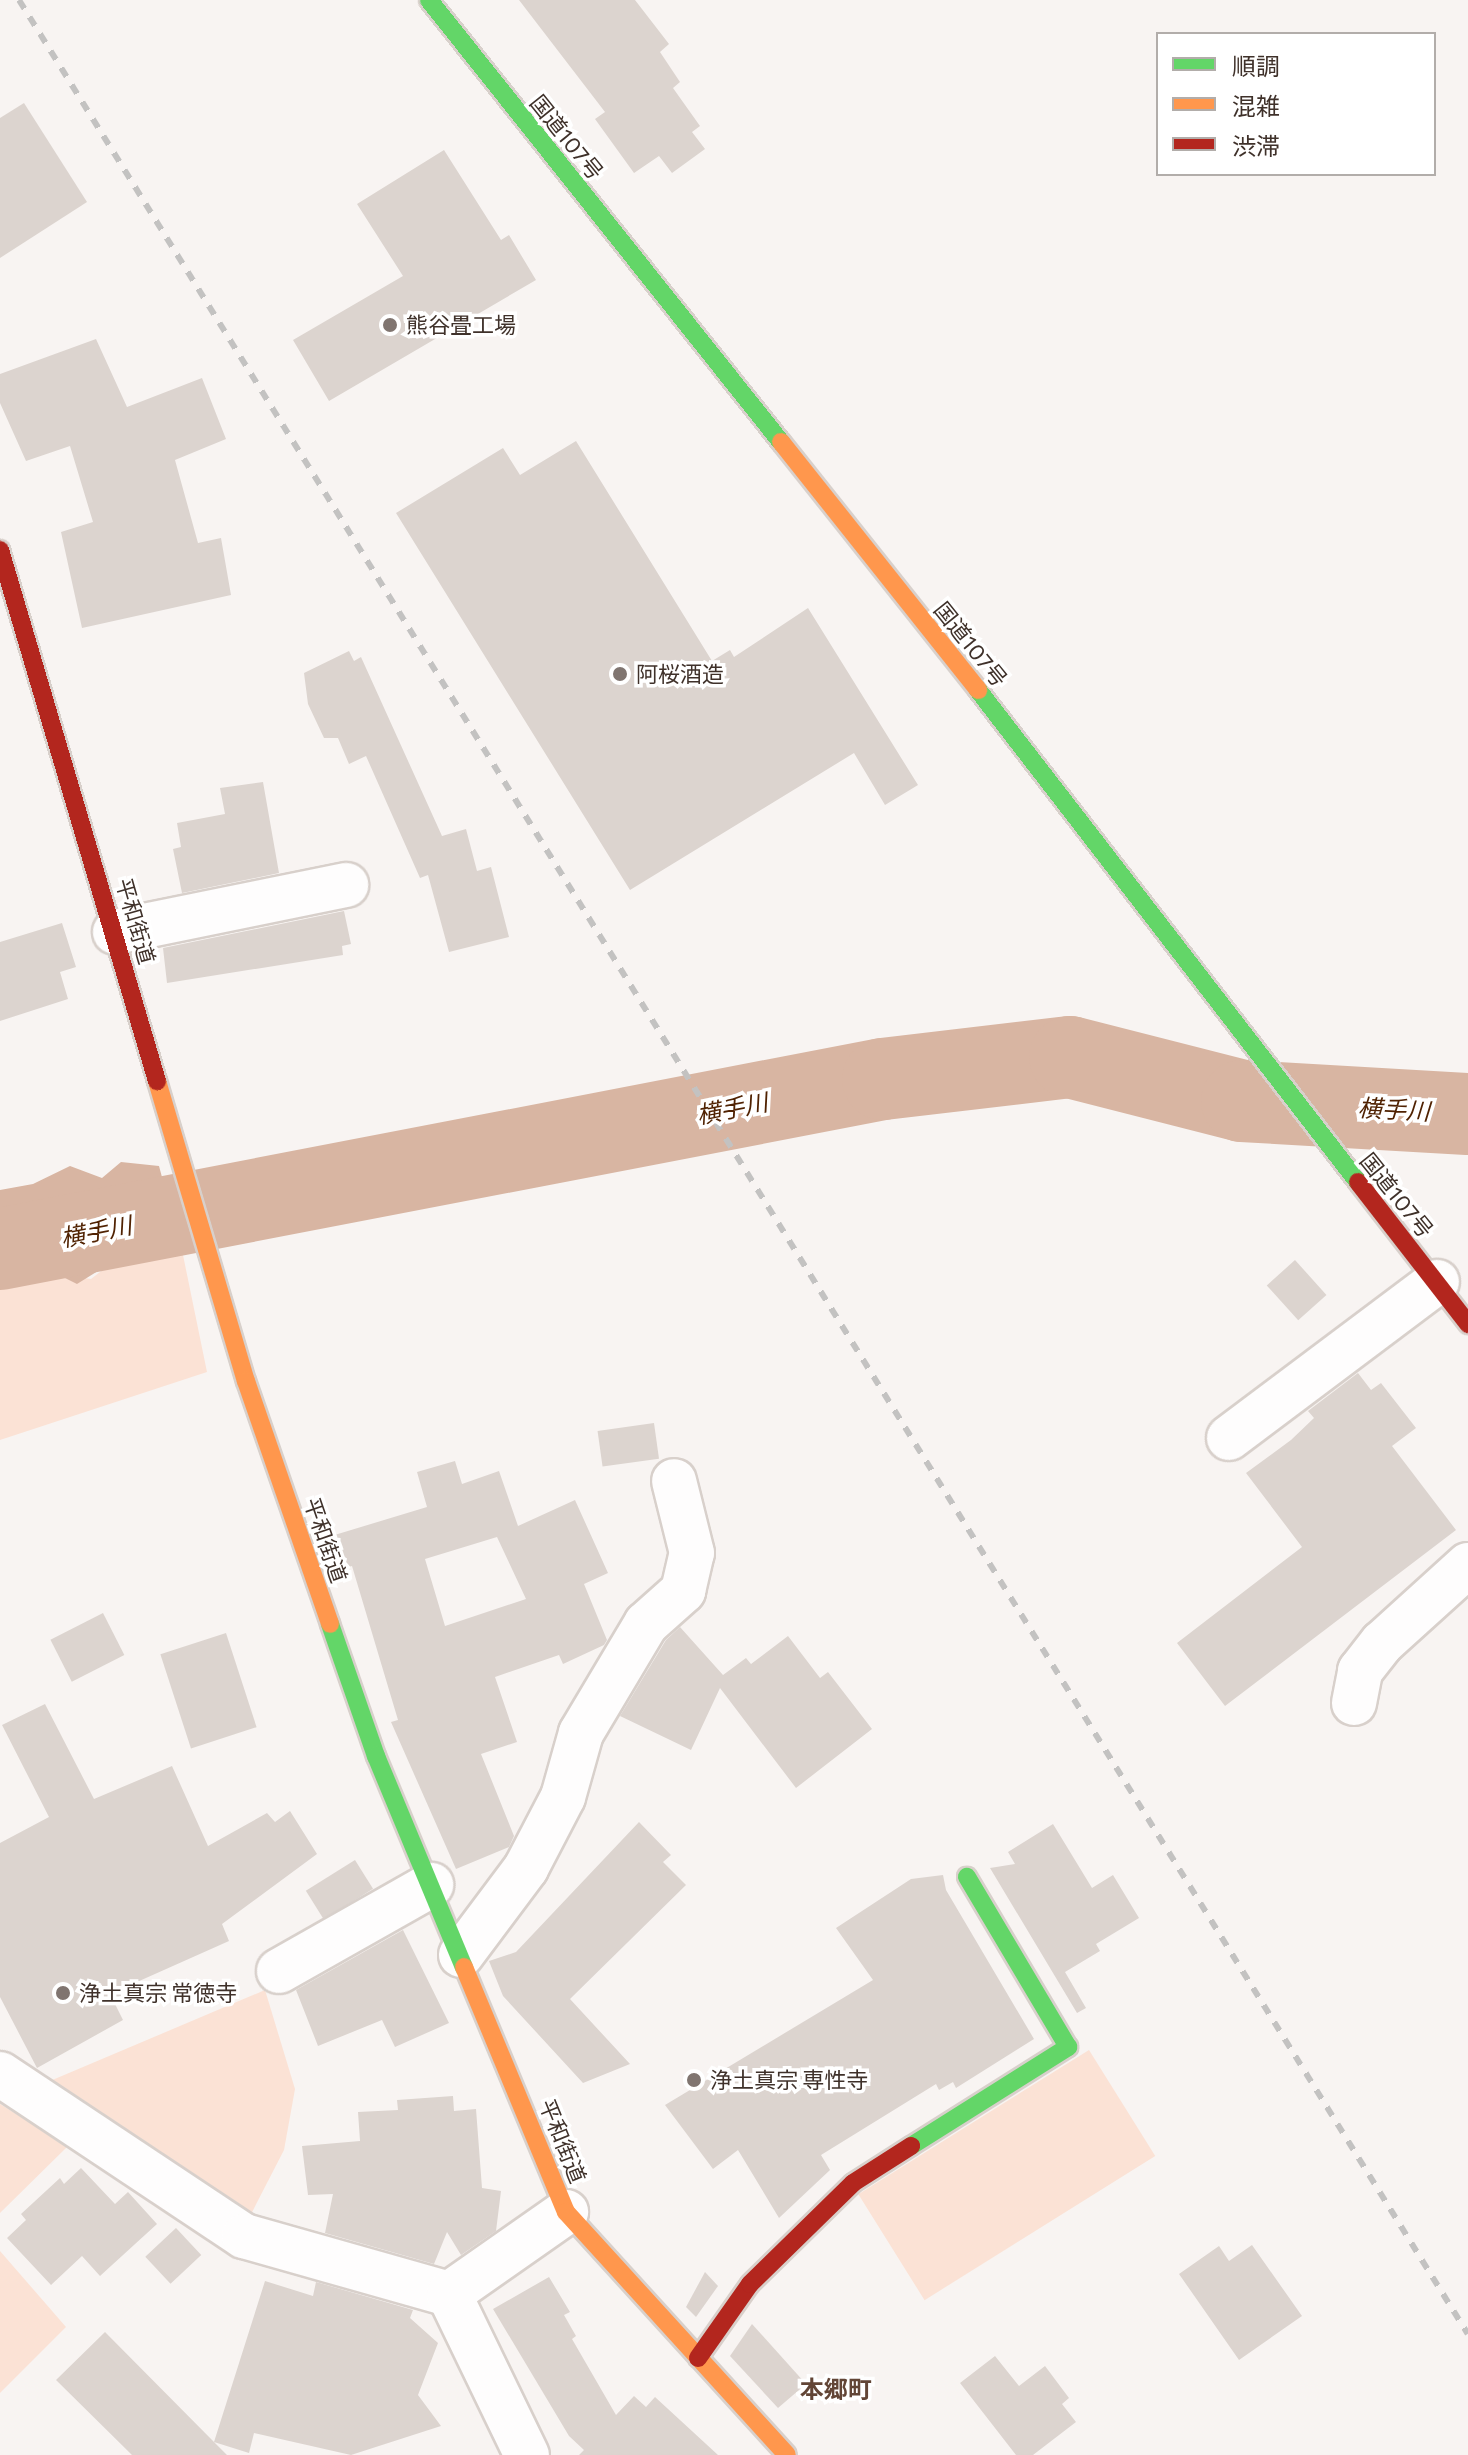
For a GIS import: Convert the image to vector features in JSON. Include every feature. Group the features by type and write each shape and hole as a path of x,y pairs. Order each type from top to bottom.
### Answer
{"main road":[{"name":"国道107号","path":"429,0 1010,730 1468,1324"},
{"name":"平和街道","path":"3,571 115,932 246,1381 376,1756 566,2212 787,2455"},
{"path":"698,2358 730,2307 853,2183 1068,2047 967,1877"}],"street":[{"path":"115,932 346,885"},
{"path":"1229,1438 1437,1282"},
{"path":"461,1955 526,1868 563,1797 581,1733 646,1624 683,1591 692,1553 674,1481"},
{"path":"1354,1703 1360,1671 1382,1643 1468,1565"},
{"path":"279,1971 431,1885"},
{"path":"0,2074 244,2236 449,2294 527,2455"},
{"path":"449,2294 566,2212"}],"shaded area":[{"path":"183,1255 207,1372 0,1440 0,1286 57,1274 91,1279 114,1261"},
{"path":"265,1990 295,2089 284,2150 249,2218 50,2081"},
{"path":"1089,2050 1155,2156 925,2300 858,2194"},
{"path":"0,2104 68,2146 0,2213"},
{"path":"0,2251 66,2327 0,2393"}],"water":[{"path":"121,1162 159,1166 183,1255 114,1261 77,1284 57,1274 0,1286 0,1190 33,1184 70,1166 102,1178"}],"building":[{"path":"519,0 635,0 669,44 660,52 680,82 673,88 700,126 692,132 705,149 672,173 659,156 634,173 595,119 605,112"},
{"path":"24,103 87,202 0,258 0,118"},
{"path":"444,150 501,240 509,235 536,280 329,401 293,340 403,276 357,204"},
{"path":"96,339 127,407 202,378 226,439 175,460 198,543 221,538 231,595 82,628 61,532 93,522 70,446 26,461 0,403 0,374"},
{"name":"阿桜酒造","path":"576,441 712,661 730,650 734,657 808,608 918,785 885,805 854,753 630,890 396,513 503,448 520,475"},
{"path":"349,651 354,661 361,657 442,836 466,829 477,871 491,867 509,937 449,952 428,875 420,878 366,756 349,764 338,738 324,738 308,704 304,673"},
{"path":"263,782 279,873 182,893 173,849 181,847 177,823 225,814 220,788"},
{"path":"344,911 351,944 342,946 343,955 167,983 163,948"},
{"path":"62,923 76,967 60,972 68,999 0,1021 0,942"},
{"path":"1295,1260 1326,1295 1298,1320 1267,1285"},
{"path":"1358,1373 1371,1390 1381,1383 1416,1428 1392,1446 1456,1530 1225,1706 1177,1643 1302,1547 1246,1473 1291,1440 1314,1418 1308,1411"},
{"path":"654,1423 659,1459 603,1467 598,1431"},
{"path":"455,1461 462,1484 499,1471 518,1526 575,1500 608,1573 584,1584 607,1640 604,1645 563,1664 559,1655 495,1677 517,1742 481,1754 514,1836 509,1847 456,1869 391,1722 398,1720 352,1566 338,1570 328,1537 427,1507 417,1472","holes":["497,1537 526,1599 445,1626 425,1559"]},
{"path":"103,1613 124,1655 72,1682 50,1640"},
{"path":"680,1627 723,1675 746,1658 751,1664 788,1636 820,1678 828,1672 872,1729 796,1788 720,1688 691,1750 620,1716 666,1640"},
{"path":"226,1633 257,1727 191,1748 160,1654"},
{"path":"45,1704 94,1799 172,1766 208,1846 267,1813 275,1822 290,1811 317,1854 222,1924 229,1941 137,1982 139,1986 113,2000 123,2020 37,2068 0,1997 0,1843 49,1817 2,1725"},
{"path":"639,1822 671,1855 663,1862 686,1885 570,1999 630,2064 583,2083 503,1996 489,1961 516,1952"},
{"path":"1053,1824 1092,1888 1113,1875 1139,1918 1096,1944 1100,1951 1065,1972 1086,2008 1077,2013 990,1868 1015,1864 1008,1852"},
{"path":"355,1860 373,1889 324,1920 306,1891"},
{"path":"943,1875 946,1890 1034,2039 956,2088 953,2082 939,2090 936,2084 821,2155 830,2170 779,2218 738,2150 713,2169 665,2105 873,1980 836,1928 911,1879"},
{"path":"403,1930 449,2023 395,2047 382,2020 318,2046 296,1990"},
{"path":"453,2096 454,2111 476,2109 482,2188 501,2191 496,2231 461,2255 447,2232 434,2264 325,2233 333,2194 308,2195 302,2146 360,2141 358,2112 398,2110 397,2100"},
{"path":"81,2168 115,2204 128,2192 157,2224 100,2276 82,2256 51,2285 7,2238 26,2220 21,2214 60,2178 64,2184"},
{"path":"176,2228 201,2255 171,2284 145,2257"},
{"path":"1252,2245 1302,2316 1239,2360 1179,2274 1219,2246 1229,2261"},
{"path":"705,2272 718,2286 696,2317 686,2307"},
{"path":"549,2277 570,2312 564,2315 576,2336 572,2339 616,2415 634,2396 646,2407 655,2397 718,2455 579,2455 584,2450 569,2436 493,2309"},
{"path":"265,2281 313,2296 316,2282 413,2310 410,2318 438,2343 418,2395 441,2426 351,2455 254,2433 249,2453 214,2442"},
{"path":"752,2324 806,2384 778,2408 730,2356"},
{"path":"105,2332 227,2455 132,2455 56,2380"},
{"path":"995,2356 1019,2386 1045,2366 1069,2398 1062,2404 1076,2422 1033,2455 1016,2455 960,2383"}],"waterway":[{"name":"横手川","path":"0,1249 883,1079 1070,1057 1242,1101 1468,1114"}],"railway":[{"path":"19,0 1468,2334"}],"traffic: fast":[{"path":"429,0 781,442"},
{"path":"978,690 1358,1182"},
{"path":"330,1624 376,1756 464,1967"},
{"path":"911,2146 1068,2047 967,1877"}],"traffic: slow":[{"path":"781,442 978,690"},
{"path":"157,1081 246,1381 330,1624"},
{"path":"464,1967 566,2212 787,2455"}],"traffic: jam":[{"path":"0,550 157,1081"},
{"path":"1358,1182 1468,1324"},
{"path":"698,2358 750,2284 853,2183 911,2146"}],"place":[{"name":"熊谷畳工場","path":"390,325"},
{"name":"阿桜酒造","path":"620,674"},
{"name":"浄土真宗 常徳寺","path":"63,1993"},
{"name":"浄土真宗 専性寺","path":"694,2080"}],"district":[{"name":"本郷町","path":"836,2389"}]}
